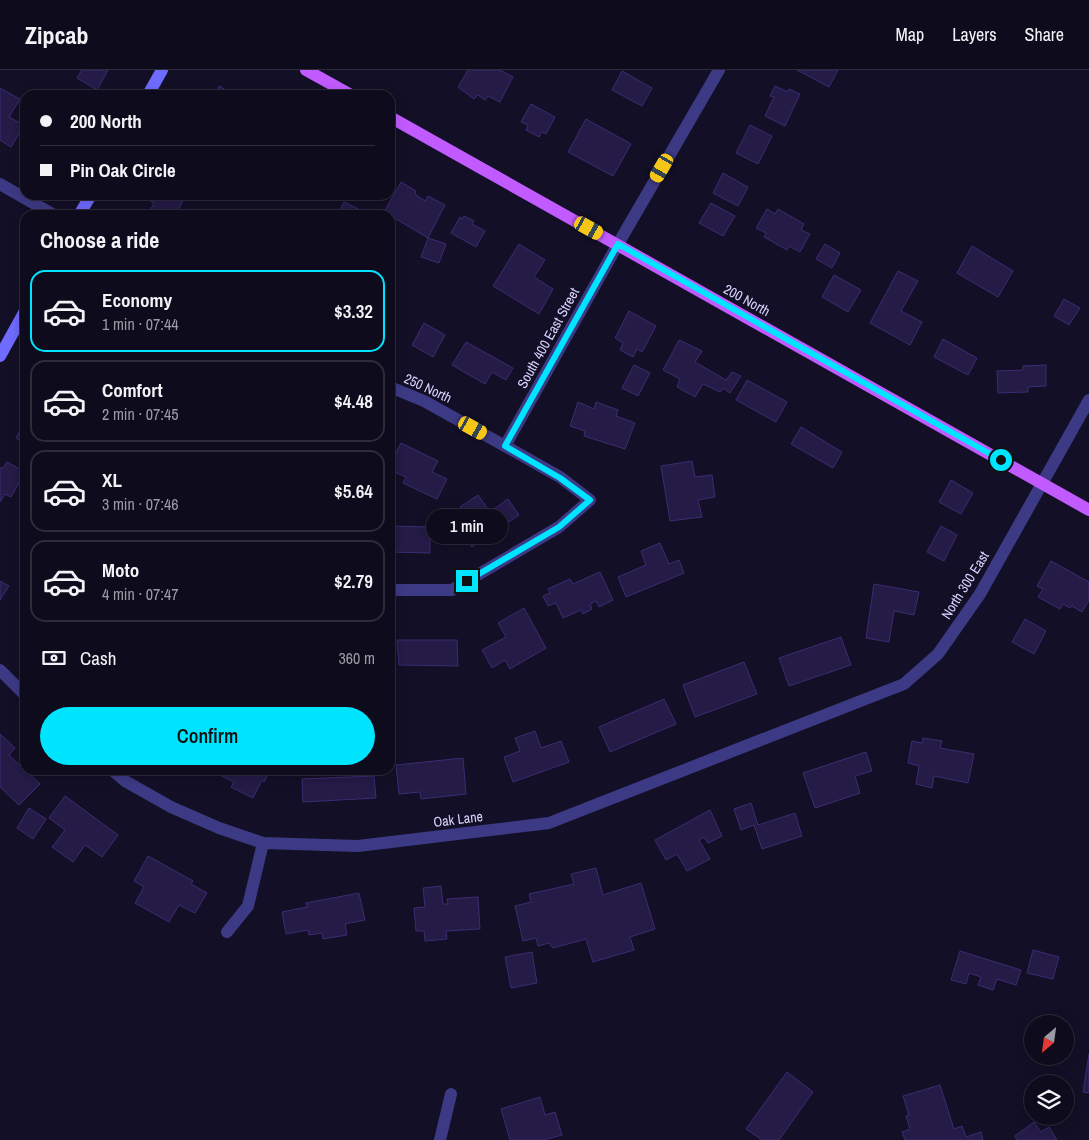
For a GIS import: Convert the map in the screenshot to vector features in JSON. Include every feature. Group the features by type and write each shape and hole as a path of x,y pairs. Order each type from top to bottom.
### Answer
{"main road":[{"path":"306,70 342,90"},
{"name":"200 North","path":"395,120 1089,510"}],"street":[{"path":"151,90 162,70"},
{"name":"South 400 East Street","path":"505,446 618,244 719,70"},
{"path":"0,184 20,195"},
{"path":"28,200 45,210"},
{"path":"0,356 20,320"},
{"name":"250 North","path":"395,389 424,401 505,446 560,478 590,500 559,527 452,590 395,590"},
{"name":"North 300 East","path":"806,722 904,684 938,654 980,594 1089,400"},
{"path":"0,670 20,690"},
{"name":"Oak Lane","path":"118,775 171,807 219,828 263,843 358,846 549,823 806,722"},
{"path":"227,932 248,906 263,843"},
{"path":"440,1140 451,1094"}],"building":[{"path":"82,70 108,70 97,90 77,78"},
{"path":"468,70 500,70 513,77 500,102 488,96 485,100 478,95 474,99 458,87"},
{"path":"797,70 838,70 829,87"},
{"path":"622,71 652,88 642,106 612,90"},
{"path":"219,86 226,90 217,90"},
{"path":"775,86 788,92 789,89 800,94 785,126 765,116 774,97 770,96"},
{"path":"0,88 20,99 9,117 20,123 20,132 11,147 0,140"},
{"path":"531,104 555,117 546,134 542,132 539,137 526,130 528,125 521,122"},
{"path":"586,119 631,144 613,176 568,152"},
{"path":"750,125 772,136 758,164 736,153"},
{"path":"723,173 748,187 738,206 713,193"},
{"path":"401,182 416,191 415,194 425,201 428,196 445,205 428,238 395,218 395,210 385,210 391,200 395,200 395,193"},
{"path":"149,200 183,200 178,210 150,210 154,203"},
{"path":"344,202 360,210 340,210"},
{"path":"711,203 735,216 723,236 699,223"},
{"path":"767,209 775,214 778,209 804,224 801,230 810,234 800,252 789,246 787,250 764,237 766,233 756,228"},
{"path":"464,216 474,221 472,224 485,231 476,247 451,233 460,217 462,219"},
{"path":"428,238 446,244 439,263 421,257"},
{"path":"519,244 545,260 534,277 553,289 539,314 493,286"},
{"path":"825,244 840,253 832,268 816,259"},
{"path":"972,246 1013,271 998,297 957,273"},
{"path":"898,271 918,281 901,311 922,322 910,345 870,323"},
{"path":"834,275 861,290 848,312 822,297"},
{"path":"1064,299 1080,308 1069,325 1054,316"},
{"path":"629,311 656,326 642,352 637,349 633,357 620,350 623,343 615,338"},
{"path":"424,323 445,335 433,357 412,345"},
{"path":"943,339 977,358 968,375 934,357"},
{"path":"679,340 702,351 695,362 726,380 732,372 741,376 730,393 723,388 720,392 703,384 695,397 677,387 680,379 663,370"},
{"path":"466,342 513,368 506,380 492,372 485,384 452,365"},
{"path":"634,365 650,373 638,396 622,388"},
{"path":"1046,365 1046,386 1028,387 1028,392 998,393 997,371 1023,370 1023,366"},
{"path":"747,380 787,402 776,422 736,400"},
{"path":"578,402 594,409 596,402 618,410 616,416 635,423 625,449 584,436 585,431 570,426"},
{"path":"801,427 842,452 833,468 791,444"},
{"path":"20,430 20,440 16,438"},
{"path":"401,443 438,461 432,472 447,479 437,499 403,483 406,477 395,472 395,455"},
{"path":"692,461 695,477 712,475 715,497 698,500 702,517 670,521 661,466"},
{"path":"7,462 20,469 20,481 11,497 5,494 0,502 0,468 3,468"},
{"path":"951,480 973,493 961,514 939,502"},
{"path":"478,495 490,512 508,499 519,515 472,547 463,533 473,526 460,507"},
{"path":"395,526 430,527 430,553 395,552"},
{"path":"941,526 957,535 944,561 927,552"},
{"path":"660,543 669,564 679,560 684,573 626,597 618,577 646,565 641,551"},
{"path":"1051,561 1089,582 1089,600 1082,612 1072,606 1070,608 1063,604 1060,609 1038,597 1043,589 1037,586"},
{"path":"600,572 613,600 599,607 596,601 590,604 592,609 583,614 581,610 563,618 556,603 548,606 543,596 550,593 548,589 570,579 573,584"},
{"path":"0,581 9,586 0,600"},
{"path":"874,584 919,592 914,615 894,611 889,642 866,638"},
{"path":"524,608 546,648 510,669 505,660 492,668 482,650 506,637 498,623"},
{"path":"1025,619 1046,631 1034,654 1012,642"},
{"path":"841,637 851,665 789,686 779,658"},
{"path":"397,640 457,640 458,666 399,665"},
{"path":"744,662 757,694 695,717 683,685"},
{"path":"664,699 676,724 610,752 599,727"},
{"path":"535,731 541,748 561,741 569,762 513,782 504,757 520,751 515,738"},
{"path":"0,734 15,748 9,755 20,765 20,775 30,775 40,784 19,805 0,787"},
{"path":"923,738 942,741 940,748 974,754 968,783 934,776 932,788 916,784 919,766 908,763 912,741 922,743"},
{"path":"866,752 872,771 855,776 860,793 815,808 803,773"},
{"path":"463,758 466,794 421,799 420,792 399,794 396,765"},
{"path":"220,775 268,775 264,782 262,780 253,798 231,787 234,782"},
{"path":"374,776 376,798 303,802 302,779"},
{"path":"65,796 118,835 102,857 85,845 73,862 52,847 65,830 49,818"},
{"path":"751,803 758,825 795,813 802,836 762,849 754,825 741,830 734,809"},
{"path":"29,808 46,819 33,839 17,828"},
{"path":"710,810 722,836 708,843 704,837 699,840 710,859 687,871 677,854 666,860 655,840"},
{"path":"148,856 193,881 191,884 207,893 195,913 179,905 169,922 135,903 144,887 134,881"},
{"path":"596,868 603,895 641,883 655,929 630,937 634,950 593,962 586,939 553,948 549,943 538,946 536,938 523,941 515,906 531,902 529,894 574,884 571,874"},
{"path":"441,886 443,904 448,904 447,899 478,897 480,929 446,931 447,939 425,941 424,931 416,931 414,908 425,907 423,888"},
{"path":"359,893 365,920 345,924 347,935 323,939 322,933 309,935 308,930 286,934 282,912 307,907 306,903"},
{"path":"1033,950 1059,957 1053,979 1027,973"},
{"path":"960,951 1021,970 1016,985 997,979 993,990 978,985 981,977 969,973 966,984 951,980"},
{"path":"532,952 537,983 511,988 505,957"},
{"path":"1089,1054 1089,1093 1083,1092"},
{"path":"787,1072 813,1092 779,1140 762,1140 746,1129"},
{"path":"940,1085 954,1129 962,1126 966,1137 981,1132 983,1140 905,1140 902,1132 910,1129 906,1116 909,1115 903,1096"},
{"path":"540,1097 545,1115 555,1112 562,1135 544,1140 510,1140 501,1109"},
{"path":"1030,1125 1036,1125 1041,1132 1049,1127 1057,1140 1017,1140 1015,1136"}],"route":[{"path":"467,581 559,527 590,500 560,478 505,446 618,244 1001,460"}]}
